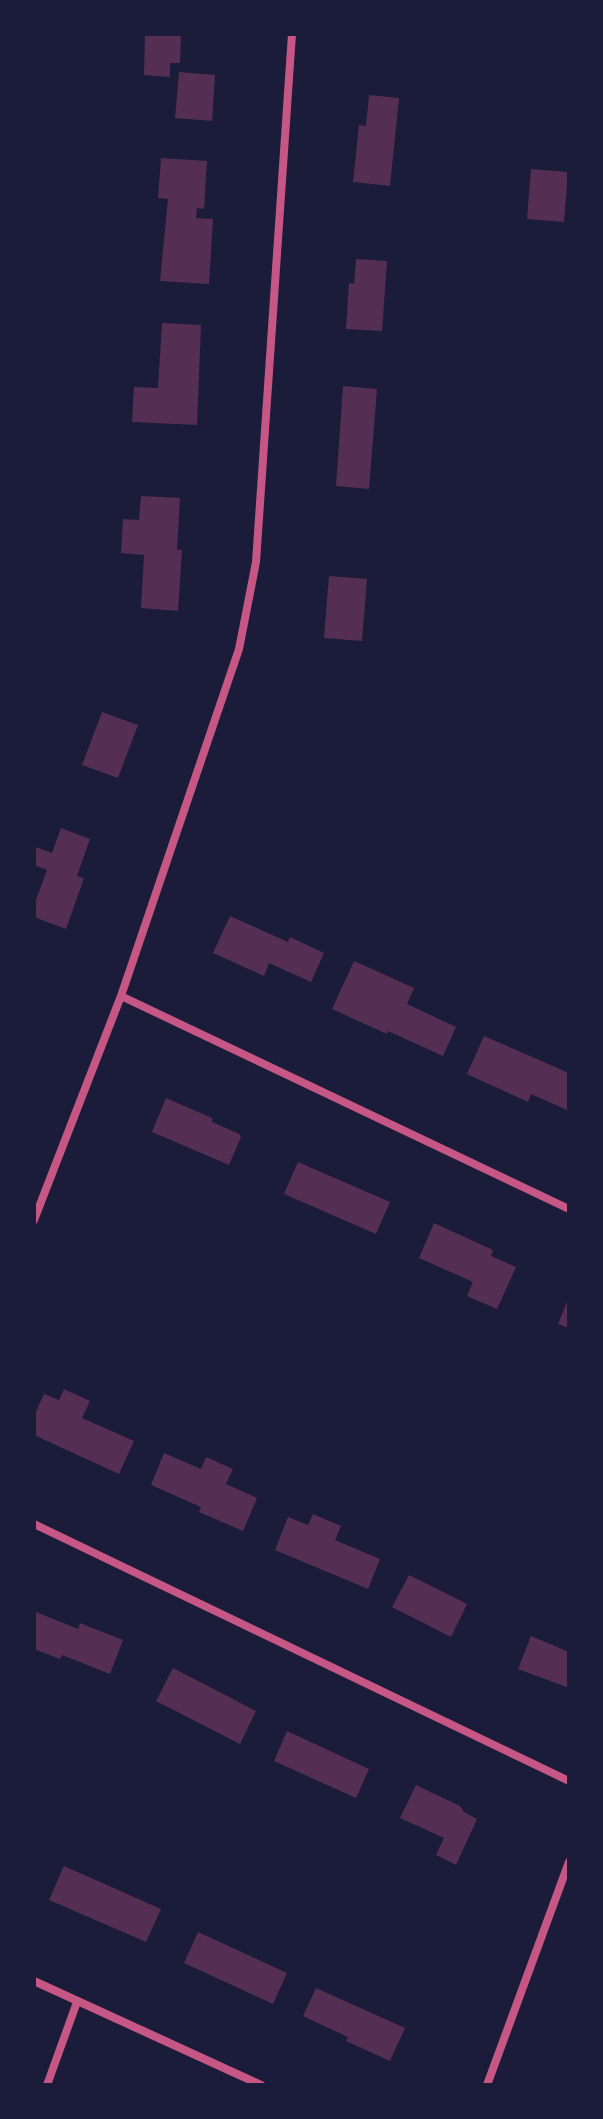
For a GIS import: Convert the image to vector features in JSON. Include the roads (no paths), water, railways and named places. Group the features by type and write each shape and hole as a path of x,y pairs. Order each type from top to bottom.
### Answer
{"street":[{"path":"34,1220 121,996 239,649 256,562 292,34"},
{"path":"121,996 569,1209"},
{"path":"34,1524 569,1781"},
{"path":"487,2085 569,1862"},
{"path":"34,1981 261,2085"},
{"path":"47,2085 77,2002"}]}
